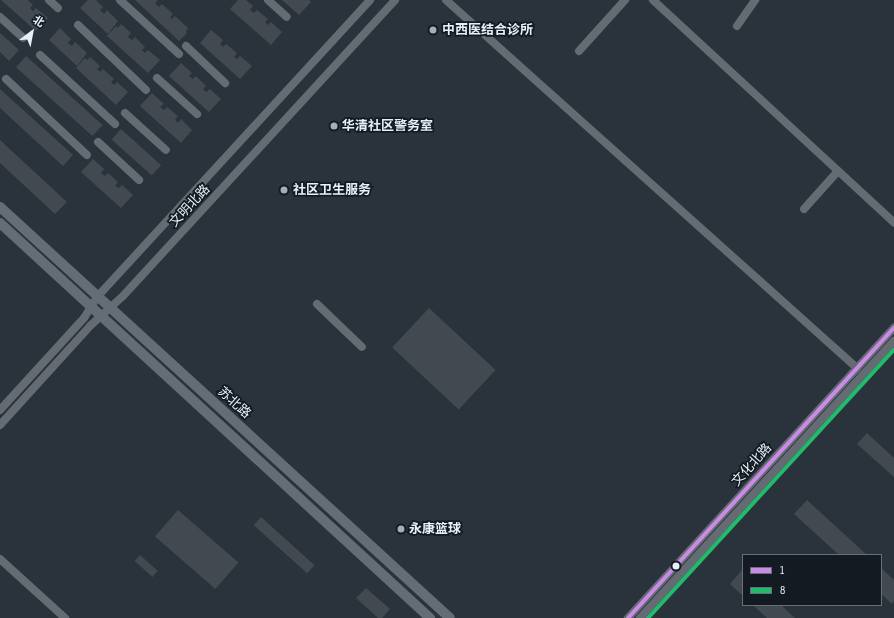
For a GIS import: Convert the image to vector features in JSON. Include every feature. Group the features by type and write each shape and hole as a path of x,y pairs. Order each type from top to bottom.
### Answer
{"main road":[{"name":"苏北路","path":"0,207 450,618"},
{"name":"苏北路","path":"0,223 430,618"}],"street":[{"path":"49,0 58,8"},
{"path":"120,0 179,54"},
{"path":"268,0 287,17"},
{"name":"文明北路","path":"0,410 84,318 98,296 370,0"},
{"name":"文明北路","path":"0,425 101,316 123,296 395,0"},
{"path":"446,0 857,368"},
{"path":"579,51 625,0"},
{"path":"653,0 894,222"},
{"path":"737,26 756,0"},
{"path":"0,17 23,38"},
{"path":"78,25 146,90"},
{"path":"186,46 225,83"},
{"path":"40,55 115,124"},
{"path":"157,78 196,114"},
{"path":"6,79 87,154"},
{"path":"125,113 166,150"},
{"path":"98,142 139,180"},
{"path":"804,209 838,171"},
{"path":"317,304 362,347"},
{"name":"文化北路","path":"628,618 894,328"},
{"name":"文化北路","path":"640,618 894,341"},
{"path":"0,559 64,618"}],"building":[{"path":"1,0 28,0 33,5 30,8 33,11 36,8 48,18 36,31"},
{"path":"88,0 96,0 103,7 100,10 104,14 107,10 118,21 108,34 80,8"},
{"path":"135,0 158,0 155,3 159,7 162,4 173,14 170,17 172,19 175,16 188,28 186,31 187,33 179,41"},
{"path":"238,0 246,0 253,6 250,10 254,13 257,10 268,19 265,22 268,25 271,22 282,32 271,45 230,9"},
{"path":"282,0 309,0 311,2 299,15"},
{"path":"121,24 131,33 128,37 132,40 135,37 145,47 142,50 145,53 148,50 160,60 148,73 107,36 116,26 118,28"},
{"path":"60,28 71,39 68,43 72,46 75,42 87,53 77,66 49,40"},
{"path":"211,30 223,40 220,44 223,47 226,44 237,53 234,57 237,59 240,56 252,66 240,79 200,43"},
{"path":"0,33 19,50 9,61 0,52"},
{"path":"26,56 103,125 93,136 16,67"},
{"path":"90,57 100,66 97,69 100,72 103,69 114,79 111,82 114,85 117,82 128,92 116,105 76,68 85,58 87,60"},
{"path":"181,63 192,73 189,76 193,79 196,76 206,86 203,89 206,92 210,89 221,99 209,112 169,76"},
{"path":"0,89 73,155 63,166 0,108"},
{"path":"152,93 164,104 160,107 164,110 167,107 178,116 175,120 178,123 181,119 192,130 181,143 140,106"},
{"path":"121,129 161,165 152,176 112,139"},
{"path":"0,140 67,202 55,214 0,163"},
{"path":"93,159 104,169 101,173 105,176 108,173 118,182 115,186 119,188 122,185 133,195 121,208 81,172"},
{"path":"429,308 496,370 459,410 392,347"},
{"path":"867,433 894,458 894,477 857,444"},
{"path":"807,500 866,554 838,554 794,514"},
{"path":"178,510 238,562 215,589 155,536"},
{"path":"261,517 315,565 307,573 254,525"},
{"path":"140,555 158,571 152,577 135,561"},
{"path":"882,569 894,580 894,601 892,604 882,595"},
{"path":"742,570 742,595 730,584"},
{"path":"366,588 390,609 382,618 378,618 356,598"},
{"path":"754,606 782,606 795,618 767,618"}],"transit line":[{"name":"1","path":"628,618 894,328"},
{"name":"8","path":"648,618 894,350"}],"place":[{"name":"中西医结合诊所","path":"433,30"},
{"name":"华清社区警务室","path":"334,126"},
{"name":"社区卫生服务","path":"284,190"},
{"name":"永康篮球","path":"401,529"}]}
